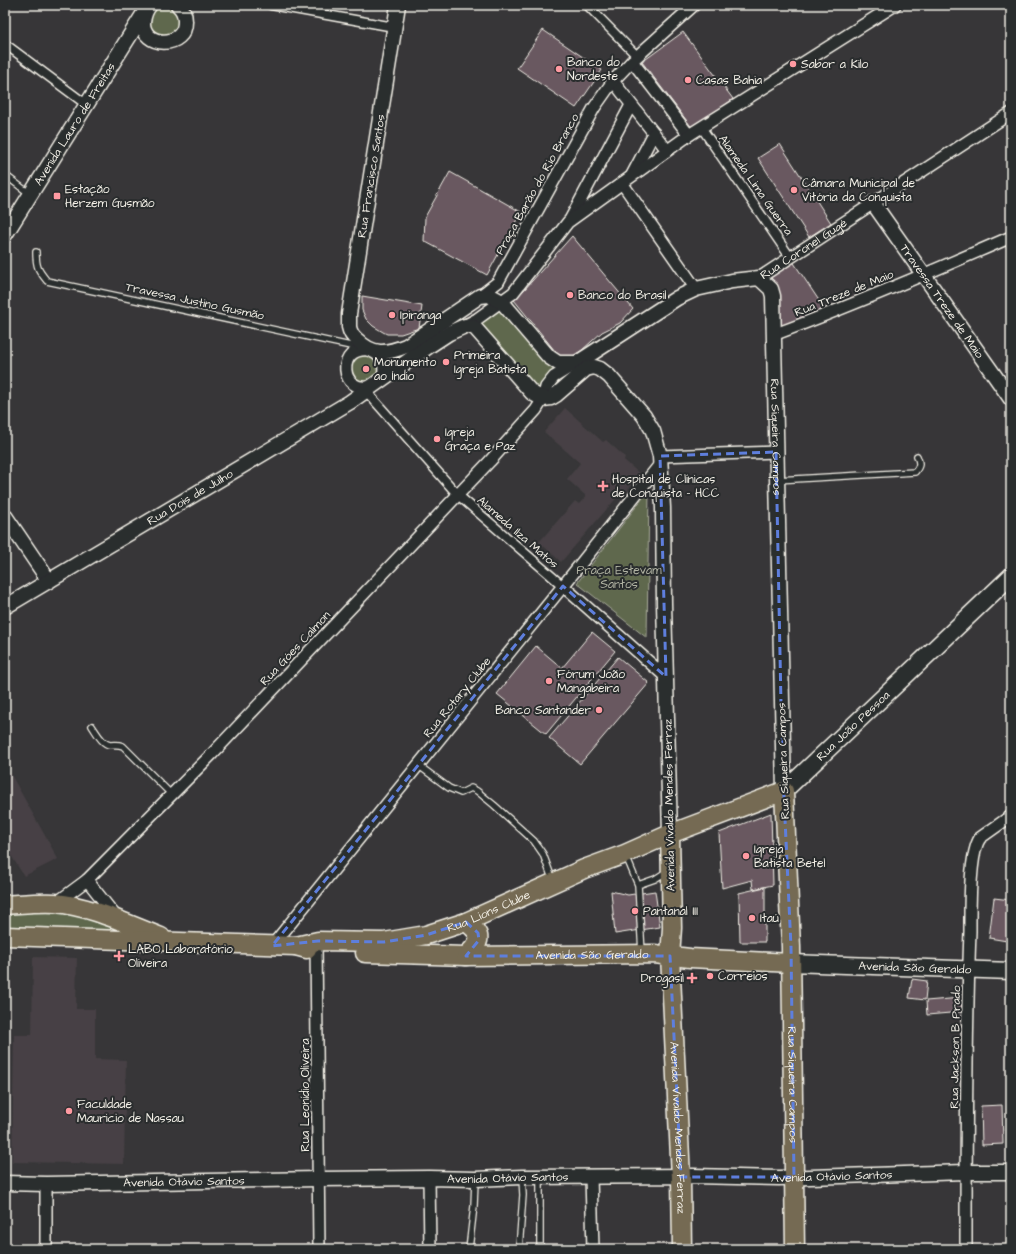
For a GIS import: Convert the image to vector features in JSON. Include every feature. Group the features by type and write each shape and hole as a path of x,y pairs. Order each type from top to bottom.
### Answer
{"main road":[{"name":"Rua João Pessoa","path":"670,834 784,791 1011,576"},
{"name":"Rua Siqueira Campos","path":"784,791 791,947 795,1249"},
{"name":"Rua Lions Clube","path":"316,947 384,942 426,935 466,922 584,869 625,854 670,834"},
{"name":"Avenida Vivaldo Mendes Ferraz","path":"670,834 672,855 672,928 670,956 681,1177 682,1249"},
{"name":"Avenida São Geraldo","path":"5,905 56,903 88,909 173,942"},
{"path":"466,922 478,933 479,940 475,947 466,956"},
{"name":"Avenida São Geraldo","path":"5,936 296,946 466,956 654,954 690,958 791,963 1011,971"}],"street":[{"path":"271,5 394,27"},
{"name":"Rua Francisco Santos","path":"368,349 354,337 349,328 349,314 398,5"},
{"path":"587,5 634,58 689,135"},
{"name":"Praça Barão do Rio Branco","path":"480,296 498,282 594,108 613,81 634,58 694,5"},
{"path":"148,7 143,26 148,35 156,41 165,42 174,40 181,34 185,26 182,9"},
{"name":"Avenida Lauro de Freitas","path":"5,235 148,7"},
{"path":"568,222 689,135 888,7"},
{"path":"5,44 87,105"},
{"path":"613,81 667,150"},
{"path":"608,375 600,369 594,367 586,369 556,395 543,399 532,393 468,327 513,293 568,222 631,105"},
{"name":"Rua Coronel Gugé","path":"577,363 677,298 696,289 732,281 759,278 1011,112"},
{"name":"Alameda Lima Guerra","path":"701,127 790,257"},
{"path":"626,180 654,133"},
{"path":"626,180 696,289"},
{"name":"Travessa Treze de Maio","path":"873,203 1011,399"},
{"name":"Rua Treze de Maio","path":"773,335 924,275 1011,237"},
{"name":"Rua Siqueira Campos","path":"759,278 771,289 773,296 784,791"},
{"path":"368,349 381,359 384,373 373,386 367,388 352,383 348,378 346,370 347,361 353,353 368,349 388,352 406,346 480,296 489,295 502,302 549,356 558,363 577,363"},
{"name":"Rua Dois de Julho","path":"5,607 373,386 429,346 468,327"},
{"path":"607,344 602,350 600,363 608,375"},
{"name":"Rua Góes Calmon","path":"56,903 87,880 212,754 458,495 536,410 543,399 546,387 554,377 577,363"},
{"name":"Avenida Vivaldo Mendes Ferraz","path":"608,375 644,416 653,431 660,459 670,834"},
{"name":"Alameda Ilza Matos","path":"373,386 458,495 563,586"},
{"path":"660,459 776,452"},
{"name":"Rua Rotary Clube","path":"272,946 563,586 660,459"},
{"path":"5,516 49,581"},
{"path":"563,586 666,677"},
{"name":"Rua Jackson B Prado","path":"966,1249 968,969 971,879 974,852 977,842 980,838 1011,816"},
{"path":"87,880 119,921 123,929 123,935 119,940"},
{"name":"Rua Leonídio Oliveira","path":"316,947 319,1249"},
{"name":"Avenida Otávio Santos","path":"5,1183 46,1184 318,1179 475,1179 522,1177 794,1178 966,1172 1011,1172"},
{"path":"591,1177 593,1249"},
{"path":"429,1178 430,1249"},
{"path":"46,1184 46,1249"}],"lane":[{"path":"5,175 31,195"},
{"name":"Travessa Justino Gusmão","path":"36,252 36,263 38,270 47,281 368,349"},
{"path":"777,480 915,472 920,463 917,456"},
{"path":"92,726 104,742 110,745 117,744 123,746 172,795"},
{"path":"418,765 449,788 461,793 471,788 494,804 534,841 542,854 554,882"},
{"path":"625,854 638,885 642,955"},
{"path":"638,885 655,880 671,868"},
{"path":"519,1249 523,1195 522,1177"},
{"path":"540,1177 540,1249"},
{"path":"469,1249 474,1206 475,1179"}],"highlighted area":[{"path":"776,452 782,755 791,947 794,1177 681,1177 670,956 466,956 479,940 478,933 466,922 426,935 384,942 318,941 272,946 563,586 666,677 660,456"}],"shaded area":[{"name":"Hospital de Clínicas de Conquista - HCC","path":"565,408 603,442 606,440 625,457 624,460 641,475 622,496 620,494 561,562 539,542 575,501 579,504 586,496 567,479 580,463 544,432"},
{"path":"9,771 58,859 24,876 5,846 5,774"},
{"name":"Faculdade Mauricio de Nassau","path":"33,957 77,958 76,1009 95,1009 95,1059 126,1060 124,1164 12,1162 14,1035 32,1035"}],"green space":[{"path":"150,5 178,5 185,26 156,41 144,13"},
{"path":"502,307 562,365 542,397 479,329 481,319"},
{"path":"370,350 383,373 357,387 347,361"},
{"name":"Praça Estevam Santos","path":"649,490 647,638 577,583"},
{"path":"56,903 123,929 123,935 5,936 5,905"}],"building":[{"name":"Banco do Nordeste","path":"543,30 602,70 576,108 517,68"},
{"name":"Casas Bahia","path":"683,32 733,99 693,129 642,62"},
{"name":"Câmara Municipal de Vitória da Conquista","path":"780,144 831,223 809,237 758,158"},
{"path":"450,172 521,212 487,275 424,241 425,217"},
{"name":"Banco do Brasil","path":"572,236 633,309 620,323 602,332 581,351 571,357 559,356 514,300"},
{"path":"790,257 828,314 773,335 767,284 759,278"},
{"name":"Ipiranga","path":"362,296 422,306 419,328 401,334 387,334 383,332 373,326 366,319 362,310"},
{"name":"Fórum João Mangabeira","path":"592,632 615,651 546,734 497,694 536,646 562,668"},
{"name":"Banco Santander","path":"618,657 649,683 580,764 549,738"},
{"name":"Igreja Batista Betel","path":"771,813 773,885 753,889 752,880 722,888 719,833"},
{"path":"5,873 9,881 5,881"},
{"name":"Itaú","path":"765,887 765,942 740,942 739,893"},
{"name":"Pantanal III","path":"611,891 628,895 655,891 660,927 615,934"},
{"path":"994,898 1011,900 1007,941 989,938"},
{"path":"912,979 927,981 925,1000 909,998"},
{"path":"961,998 962,1012 927,1015 926,1001"},
{"path":"1002,1105 1003,1144 982,1145 981,1106"}],"place":[{"name":"Sabor a Kilo","path":"793,64"},
{"name":"Banco do Nordeste","path":"559,69"},
{"name":"Casas Bahia","path":"688,80"},
{"name":"Câmara Municipal de Vitória da Conquista","path":"794,190"},
{"name":"Estação Herzem Gusmão","path":"57,196"},
{"name":"Banco do Brasil","path":"570,295"},
{"name":"Ipiranga","path":"392,315"},
{"name":"Primeira Igreja Batista","path":"446,362"},
{"name":"Monumento ao Índio","path":"366,369"},
{"name":"Igreja Graça e Paz","path":"437,439"},
{"name":"Hospital de Clínicas de Conquista - HCC","path":"603,486"},
{"name":"Fórum João Mangabeira","path":"549,681"},
{"name":"Banco Santander","path":"599,710"},
{"name":"Igreja Batista Betel","path":"746,856"},
{"name":"Pantanal III","path":"635,911"},
{"name":"Itaú","path":"752,918"},
{"name":"LABO Laboratório Oliveira","path":"119,956"},
{"name":"Correios","path":"710,976"},
{"name":"Drogasil","path":"692,978"},
{"name":"Faculdade Mauricio de Nassau","path":"69,1111"}]}
